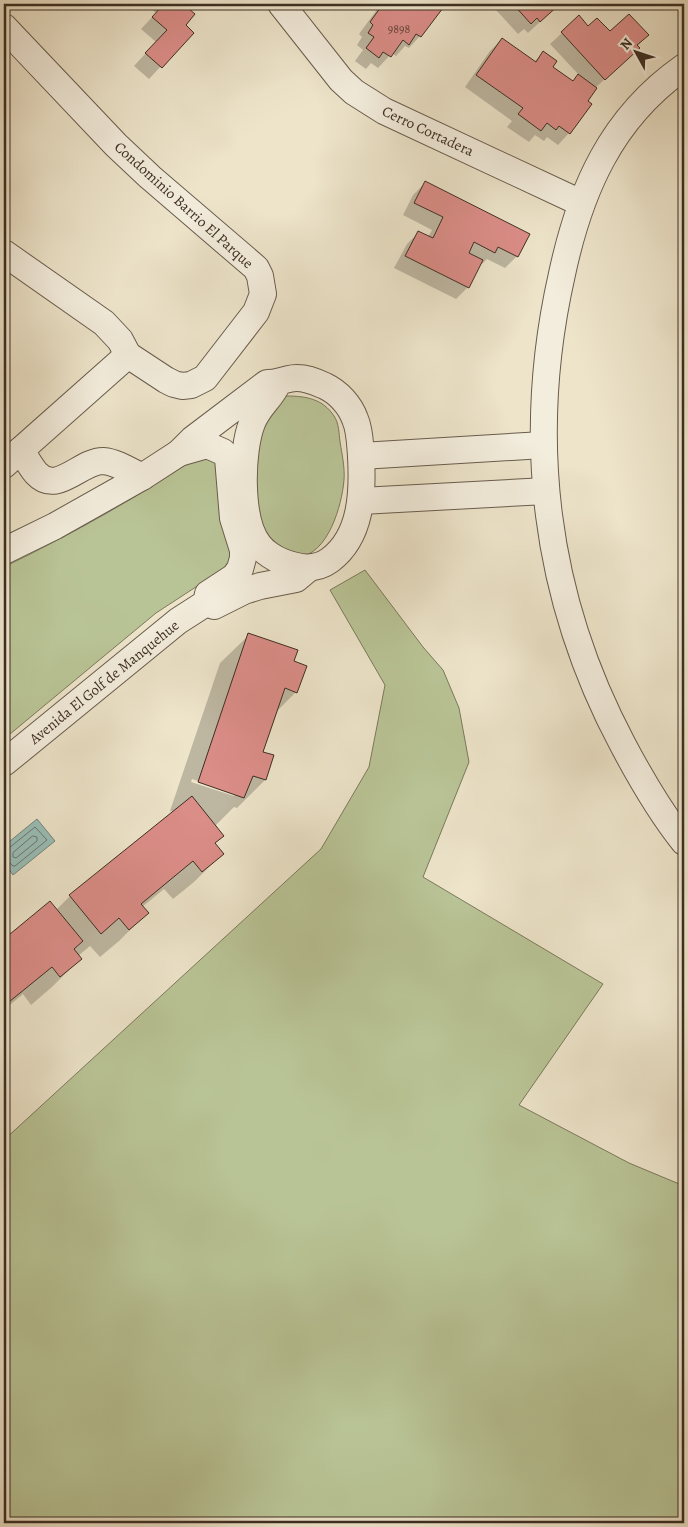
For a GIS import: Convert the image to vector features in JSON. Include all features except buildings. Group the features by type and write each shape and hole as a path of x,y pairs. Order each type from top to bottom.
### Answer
{"street":[{"name":"Cerro Cortadera","path":"281,4 300,15 341,80 369,102 384,111 581,203"},
{"name":"Condominio Barrio El Parque","path":"4,27 116,145 150,177 249,261 260,276 263,294 256,312 205,378 191,385 174,384 128,355 120,340 104,323 4,253"},
{"path":"684,68 668,78 629,117 601,158 581,203 567,251 550,336 543,445 549,522 560,580 588,670 610,720 639,776 672,828 684,842"},
{"path":"128,355 12,458 46,480 56,481 64,479 86,465 103,461 113,463 142,476"},
{"name":"Avenida El Golf de Manquehue","path":"4,551 55,526 179,453 193,439 267,383 278,383 288,379 309,380 326,386 336,393 349,407 356,419 361,456 361,501 353,528 339,551 330,560 308,569 296,579 284,580 244,591 214,606 206,603"},
{"path":"278,383 274,394 258,410 247,438 244,465 245,498 251,529 258,545 268,554 283,562 308,569"},
{"name":"Avenida El Golf de Manquehue","path":"4,763 178,621 206,603 208,594 234,577 240,569 243,550 233,518 228,458 223,452 207,445 179,453"},
{"path":"361,456 543,445"},
{"path":"361,501 546,492"}],"green space":[{"path":"287,396 314,400 330,410 337,422 344,471 343,490 332,527 318,548 309,554 298,557 284,551 261,531 252,456 258,425 276,401"},
{"path":"206,451 214,453 232,554 226,570 156,613 4,739 4,567 107,513"},
{"path":"365,570 423,647 443,670 459,708 469,762 423,877 603,984 519,1105 629,1163 684,1186 684,1523 4,1523 4,1140 321,849 369,767 385,685 330,590"}],"water":[{"path":"37,819 55,841 13,875 4,863 4,846"}]}
